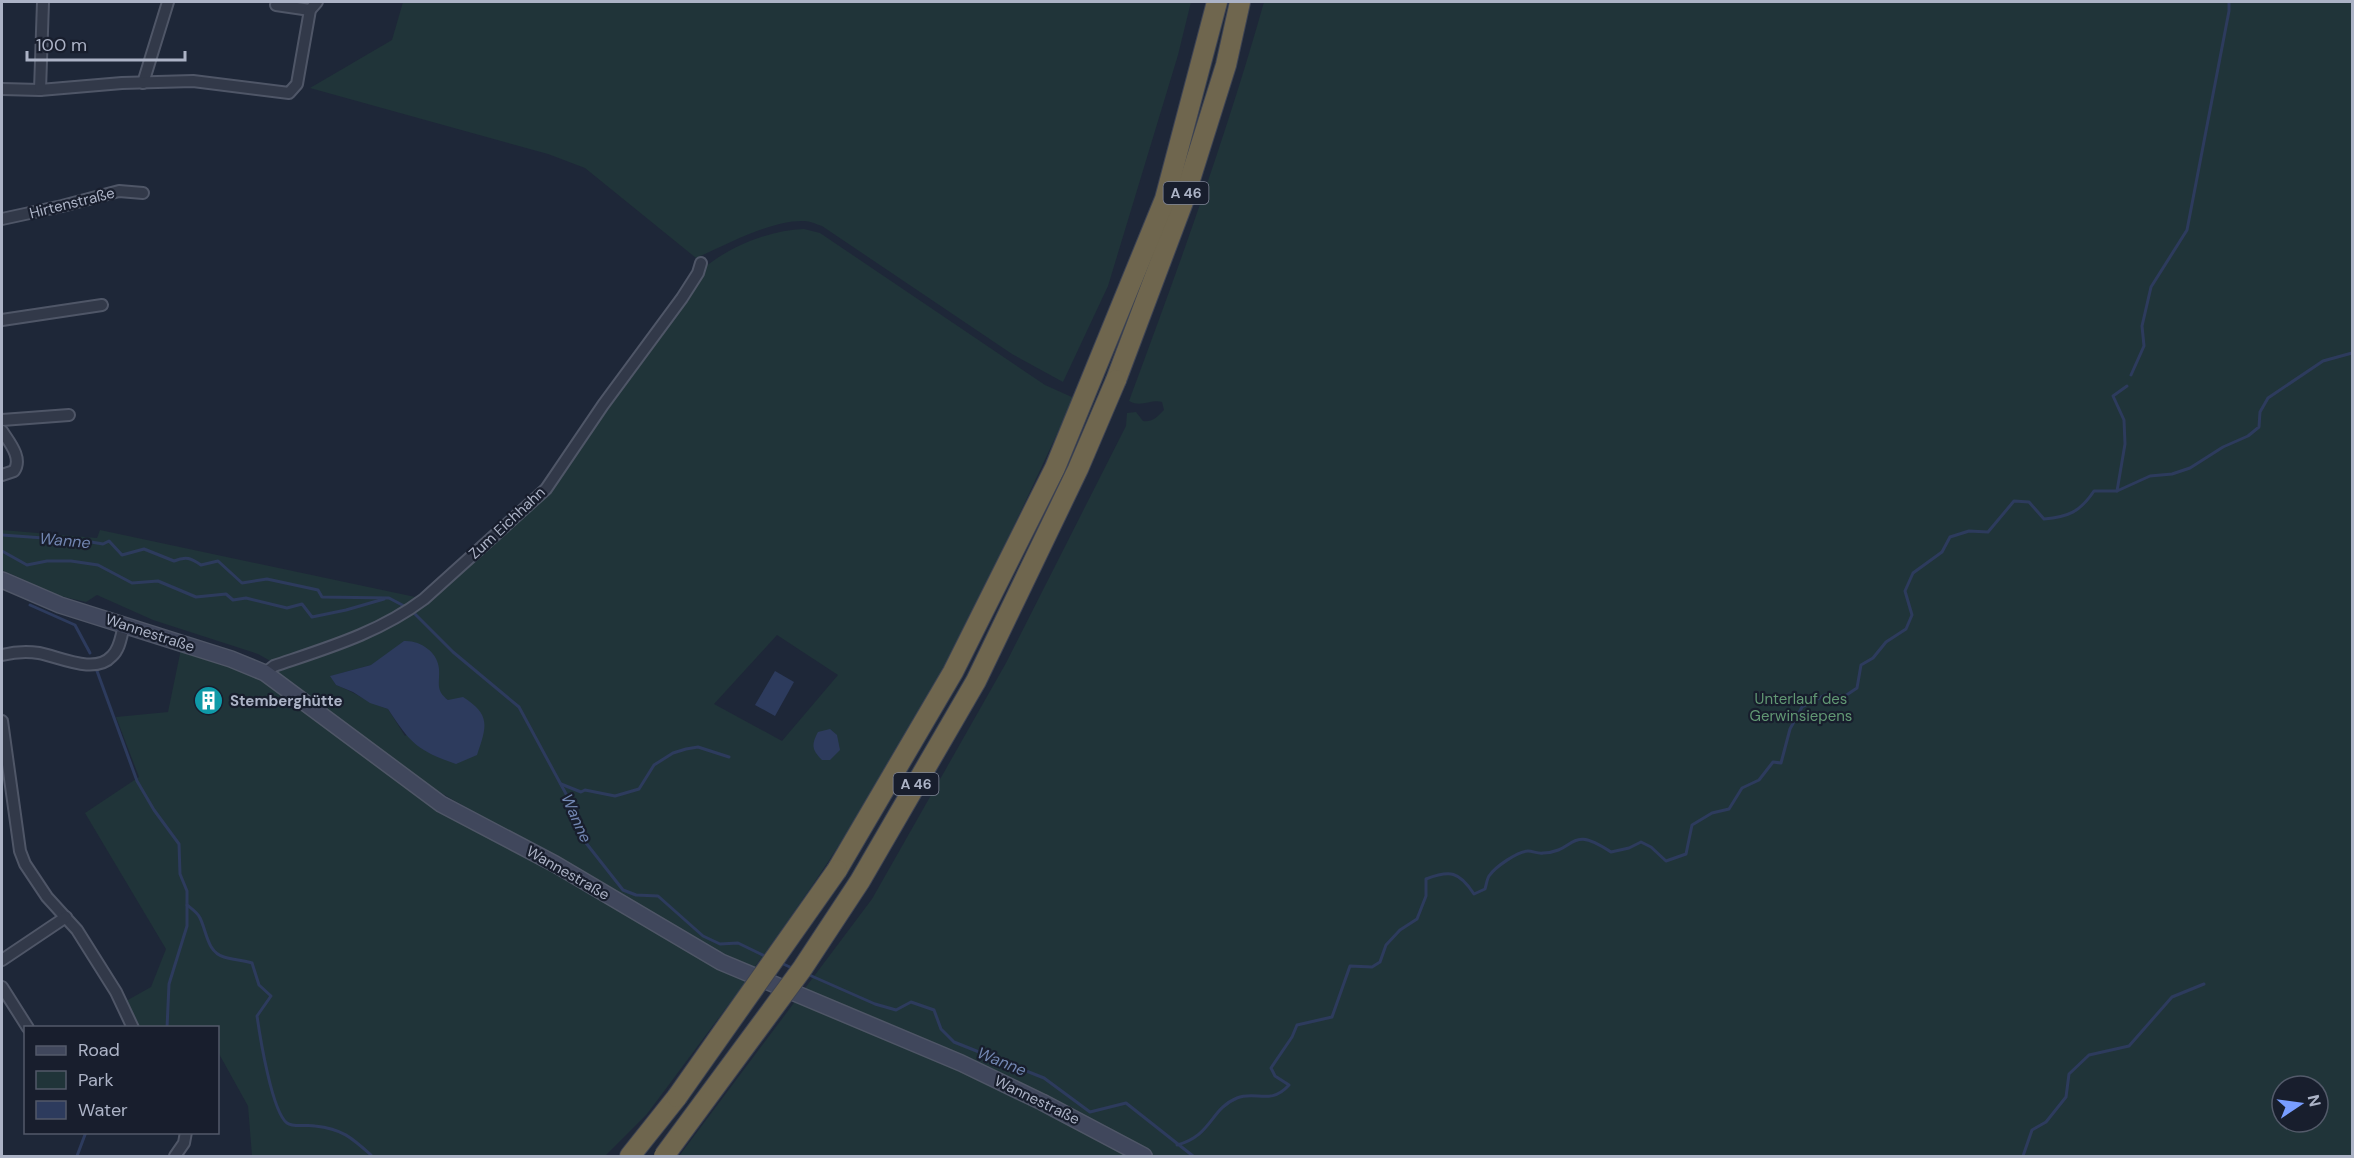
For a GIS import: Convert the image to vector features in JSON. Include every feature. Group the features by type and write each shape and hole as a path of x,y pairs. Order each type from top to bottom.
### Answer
{"highway":[{"name":"A 46","path":"634,1151 779,955 849,850 953,672 1055,468 1165,199 1217,2"},
{"name":"A 46","path":"664,1156 802,969 860,881 975,681 1078,469 1116,380 1183,202 1226,65 1240,2"}],"street":[{"path":"40,90 43,2"},
{"path":"143,83 168,2"},
{"path":"2,89 40,90 199,81 289,93 297,84 313,6 276,5"},
{"name":"Hirtenstraße","path":"2,219 118,191 143,193"},
{"name":"Zum Eichhahn","path":"265,673 274,666 370,632 403,615 546,489 603,405 682,298 698,273 701,263"},
{"path":"2,320 102,305"},
{"path":"2,420 69,415"},
{"path":"2,431 17,461 14,471 2,475"},
{"name":"Wannestraße","path":"2,580 60,605 231,659 265,673 441,804 555,864 721,962 961,1063 1042,1102 1144,1156"},
{"path":"2,655 31,652 89,664 100,663 109,660 115,653 124,626"},
{"path":"2,721 20,851 25,864 47,897 66,917 116,992 132,1026"},
{"path":"2,960 66,917"},
{"path":"2,987 27,1026"},
{"path":"175,1156 184,1143 186,1134"}],"green space":[{"path":"403,2 1191,2 1178,55 1108,286 1063,382 1012,354 822,226 804,221 777,225 749,234 696,258 585,168 548,154 310,88 392,40"},
{"name":"Unterlauf des Gerwinsiepens","path":"1264,2 2352,2 2352,1156 679,1156 872,899 1006,663 1126,426 1127,413 1136,412 1143,421 1149,421 1164,410 1162,402 1138,404 1129,401 1201,203"},
{"path":"804,229 820,233 1045,385 1074,398 984,589 926,701 843,840 751,972 398,768 270,672 375,633 405,618 549,491 704,268 738,246 764,236","holes":["777,635 838,675 782,741 714,704","371,665 438,687 441,695 448,700 405,736 388,709 336,685 331,676"]},
{"path":"2,530 97,538 100,530 420,598 369,630 274,663 258,654 153,620 97,595 86,602 60,596 2,570"},
{"path":"181,649 263,677 578,886 661,935 747,980 647,1114 605,1156 252,1156 248,1106 219,1054 219,1026 138,1026 126,1001 151,987 166,949 85,813 139,777 116,717 168,712"}],"water":[{"path":"404,641 422,645 432,652 438,663 441,693 448,700 463,697 472,703 482,716 484,729 477,755 456,764 432,755 409,738 388,709 370,703 336,685 330,676 371,665"},
{"path":"775,671 794,682 775,716 755,705"},
{"path":"830,729 837,735 840,750 830,760 822,760 814,750 814,740 818,732"}],"waterway":[{"path":"2131,375 2144,346 2142,326 2151,287 2187,230 2229,2"},
{"path":"1177,1145 1197,1135 1221,1109 1237,1098 1276,1095 1289,1085 1275,1076 1271,1068 1292,1037 1297,1025 1332,1017 1350,966 1372,967 1380,962 1386,945 1400,930 1417,919 1426,896 1426,879 1442,874 1453,874 1464,881 1474,894 1485,889 1492,872 1513,857 1528,851 1541,853 1554,851 1580,839 1597,844 1611,852 1629,848 1641,842 1651,847 1666,861 1686,854 1692,825 1712,813 1729,809 1742,788 1759,780 1773,762 1781,763 1790,729 1802,707 1825,695 1845,696 1857,688 1861,665 1873,658 1886,642 1906,629 1912,615 1905,591 1913,573 1942,552 1950,537 1969,531 1988,532 2014,501 2029,502 2044,519 2060,517 2078,509 2094,491 2117,491 2150,476 2172,474 2190,468 2223,447 2248,436 2259,427 2260,412 2268,398 2323,361 2352,353"},
{"path":"2117,491 2125,444 2124,420 2113,396 2127,386"},
{"name":"Wanne","path":"2,535 103,544 109,541 122,555 144,549 174,561 188,558 201,565 218,561 242,583 267,579 318,590 322,597 389,598 406,607"},
{"path":"2,551 27,565 47,561 71,561 98,565 132,583 158,581 196,597 226,594 233,600 246,598 287,608 302,604 312,617 384,599"},
{"path":"30,605 75,625 90,653"},
{"name":"Wanne","path":"412,611 453,652 519,707 572,805 586,843 623,890 636,895 658,896 703,936 720,944 738,943 767,957"},
{"path":"97,671 137,781 154,810 179,844 180,874 187,891 187,905 199,916 214,951 224,957 252,963 259,985 271,996 257,1016 272,1090 282,1116 287,1123 297,1126 324,1127 339,1132 352,1139 371,1155"},
{"path":"561,784 581,792 585,790 615,796 639,789 654,765 673,753 698,747 729,757"},
{"path":"167,1026 169,984 187,926 187,905"},
{"name":"Wanne","path":"779,962 792,968"},
{"name":"Wanne","path":"807,974 875,1004 896,1010 911,1002 934,1010 941,1029 954,1042 1044,1078 1090,1112 1126,1103 1193,1156"},
{"path":"2023,1156 2032,1130 2046,1122 2066,1097 2069,1074 2089,1055 2129,1046 2172,997 2204,984"},
{"path":"77,1156 85,1134"}],"place":[{"name":"Stemberghütte","path":"209,701"}]}
